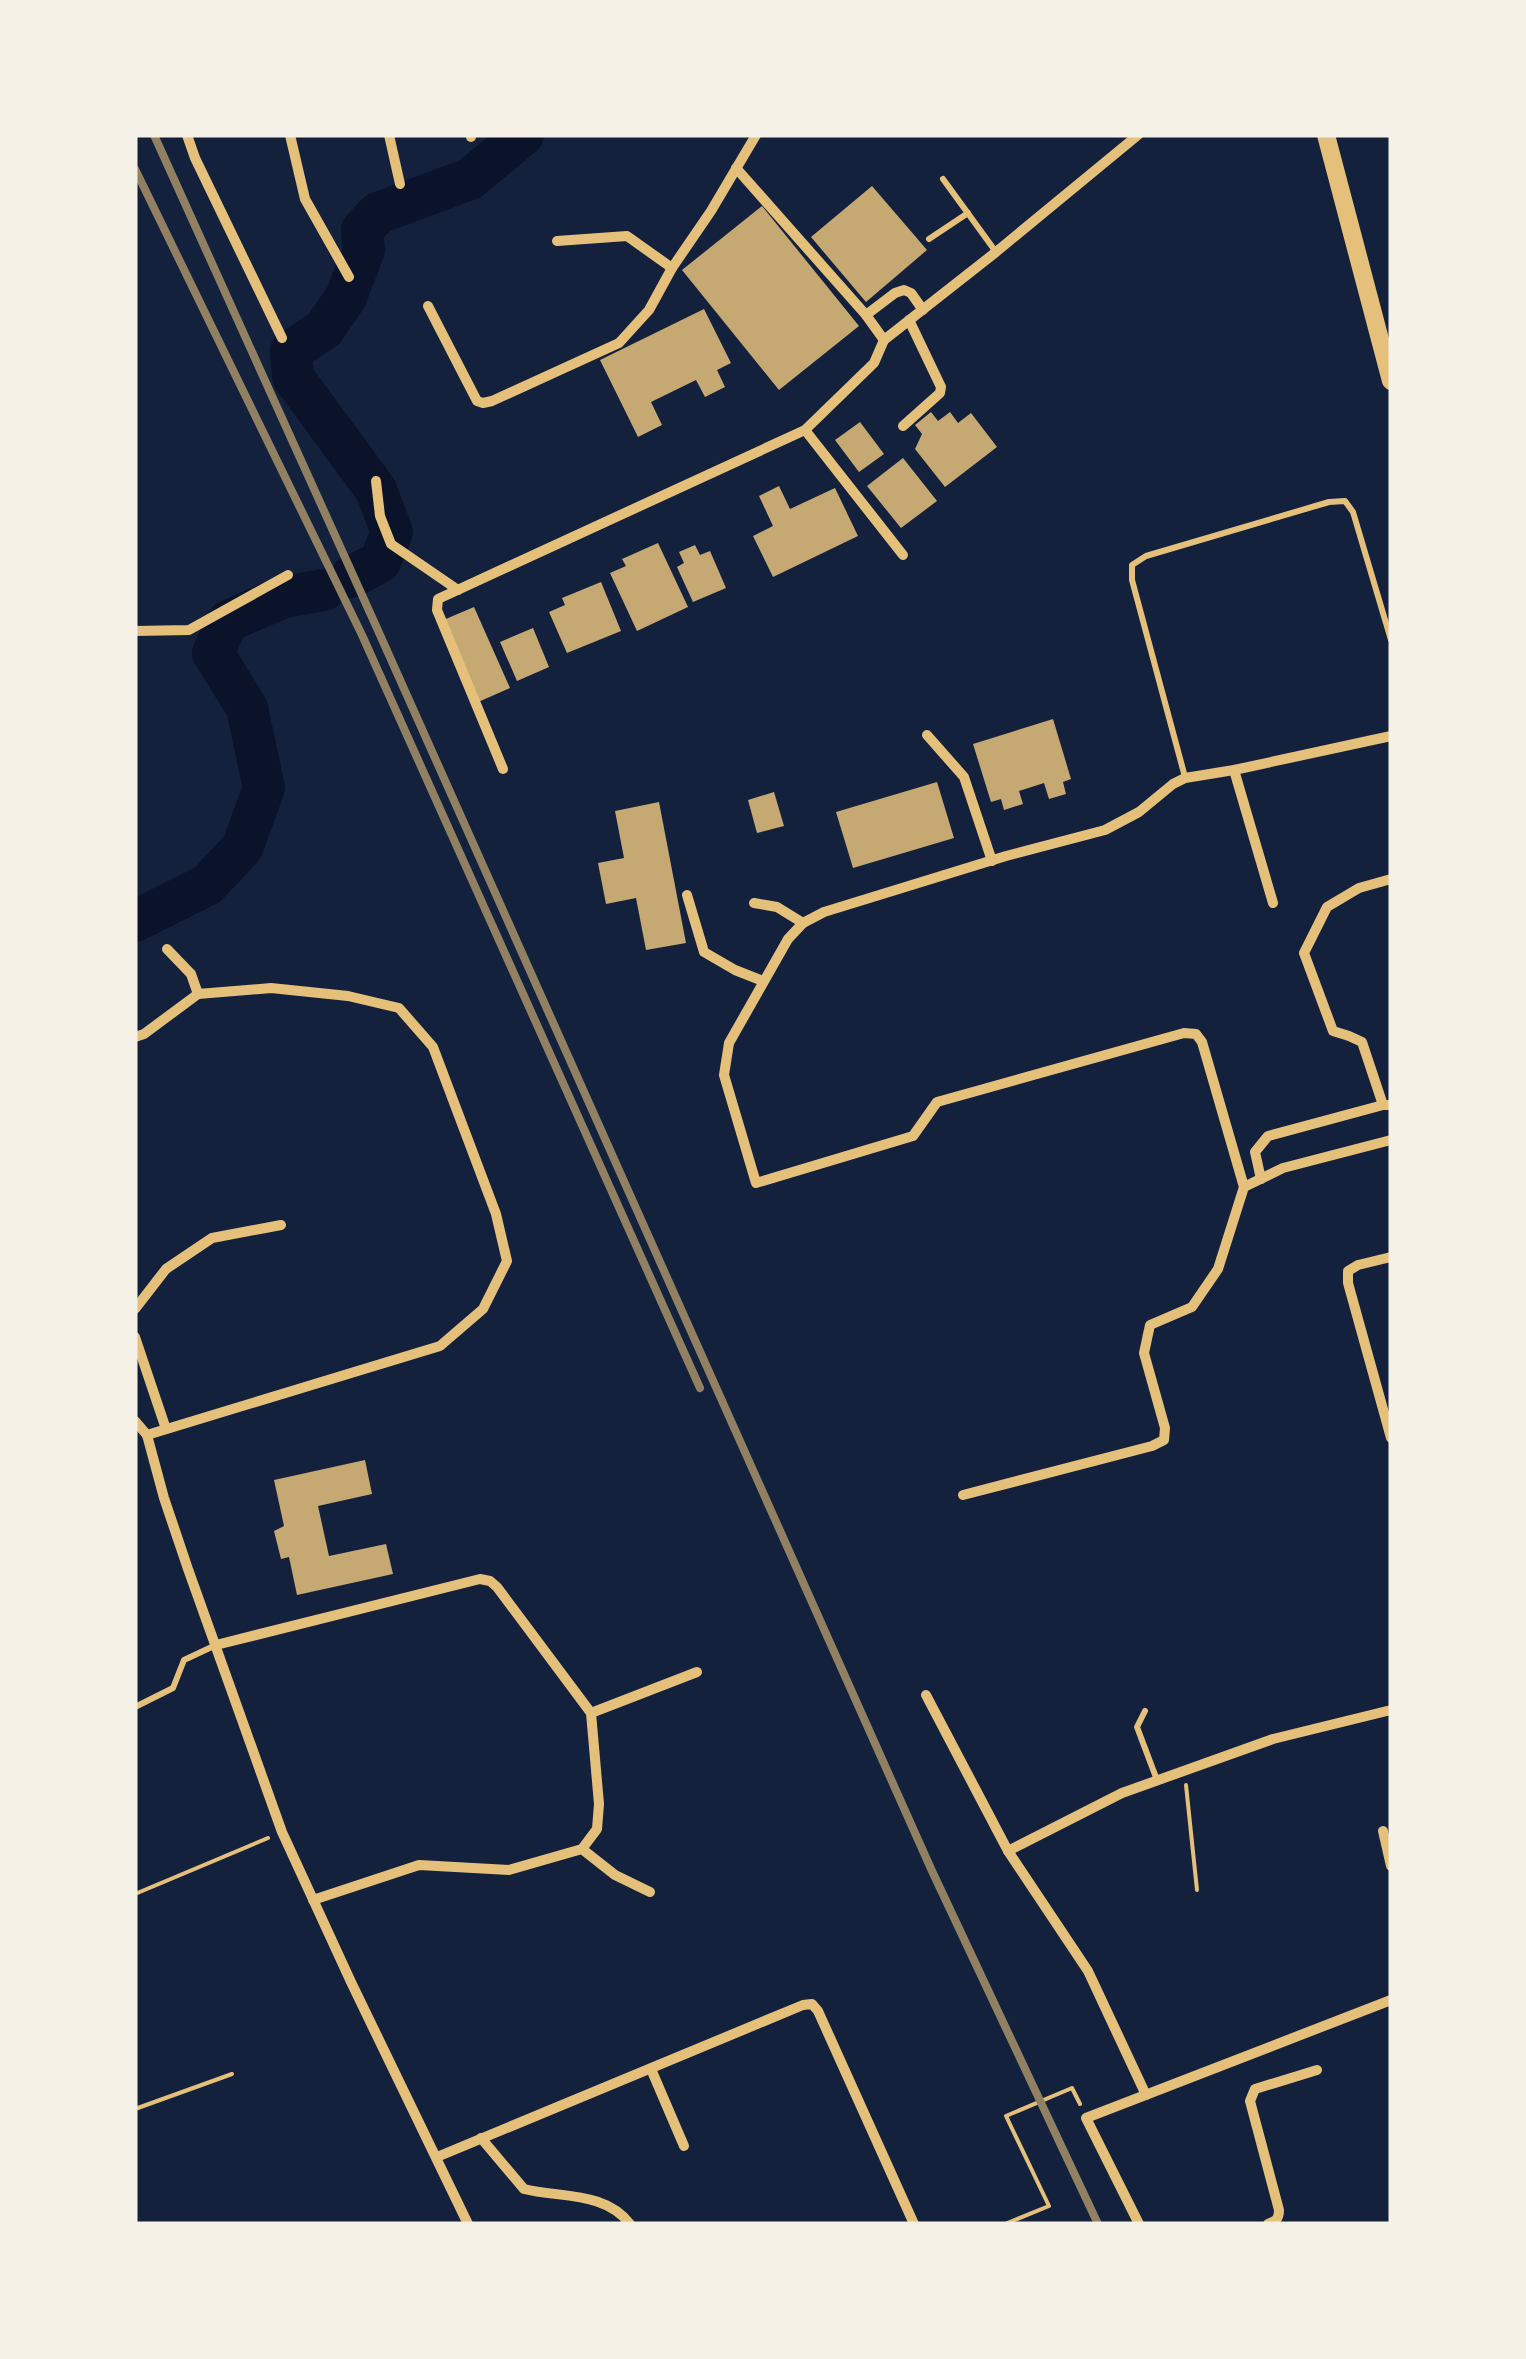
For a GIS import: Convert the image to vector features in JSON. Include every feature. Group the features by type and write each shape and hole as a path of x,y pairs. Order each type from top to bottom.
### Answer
{"main road":[{"path":"1326,135 1391,381"}],"street":[{"path":"187,135 282,338"},
{"path":"290,135 306,199 349,277"},
{"path":"388,135 400,184"},
{"path":"502,769 437,610 438,599 805,430 874,363 884,340 1138,135"},
{"path":"428,306 478,401 484,403 619,343 650,310 736,168 750,136"},
{"path":"736,168 884,340"},
{"path":"557,241 626,236 672,268"},
{"path":"866,316 904,290 912,293 922,310"},
{"path":"903,426 940,393 941,387 909,320"},
{"path":"805,430 902,555"},
{"path":"376,480 380,516 390,544 458,590"},
{"path":"135,631 189,630 288,576"},
{"path":"927,735 964,777 992,861"},
{"path":"963,1495 1164,1440 1165,1428 1144,1353 1150,1325 1192,1307 1218,1269 1244,1187 1202,1042 1196,1034 1184,1033 936,1102 912,1136 756,1184 724,1075 729,1043 763,980 788,940 804,923 824,912 1105,830 1185,778 1391,736"},
{"path":"1234,770 1273,904"},
{"path":"1261,1179 1255,1152 1268,1136 1387,1105 1362,1042 1333,1031 1304,952 1327,907 1360,888 1391,879"},
{"path":"687,894 704,952 763,980"},
{"path":"754,904 778,907 804,923"},
{"path":"167,949 191,974 198,994"},
{"path":"135,1037 198,994 271,988 348,996 399,1008 434,1048 496,1214 507,1261 483,1308 440,1346 148,1435"},
{"path":"1244,1187 1283,1168 1391,1140"},
{"path":"135,1309 166,1270 212,1238 282,1225"},
{"path":"1391,1257 1348,1271 1348,1283 1391,1438"},
{"path":"135,1336 166,1429"},
{"path":"135,1421 148,1435 170,1516 282,1832 468,2224"},
{"path":"216,1645 480,1579 497,1587 591,1714 599,1804 596,1829 582,1848 509,1870 419,1865 313,1900"},
{"path":"591,1714 697,1672"},
{"path":"926,1695 1008,1851 1088,1971 1146,2095"},
{"path":"1008,1851 1122,1793 1273,1739 1391,1710"},
{"path":"1383,1830 1391,1866"},
{"path":"582,1848 615,1875 650,1892"},
{"path":"1139,2224 1086,2118 1391,2000"},
{"path":"437,2156 803,2004 812,2004 914,2224"},
{"path":"651,2069 684,2146"},
{"path":"1268,2224 1276,2222 1279,2210 1250,2101 1255,2090 1317,2070"},
{"path":"481,2138 524,2189 596,2199 630,2224"}],"lane":[{"path":"943,179 996,252"},
{"path":"929,239 968,213"},
{"path":"1185,778 1132,580 1132,566 1146,556 1329,502 1345,501 1353,512 1391,640"},
{"path":"135,1707 173,1688 184,1660 216,1645"},
{"path":"1145,1711 1137,1727 1158,1780"}],"path":[{"path":"1185,1770 1198,1890"},
{"path":"135,1894 282,1832"},
{"path":"135,2109 232,2074"},
{"path":"1005,2224 1049,2206 1006,2116 1072,2088"}],"building":[{"path":"872,186 927,250 866,302 811,237"},
{"path":"762,206 859,326 779,390 682,270"},
{"path":"704,309 731,363 717,370 725,387 705,397 696,380 651,402 662,425 638,437 600,360"},
{"path":"931,412 938,421 950,412 958,423 971,413 997,447 945,487 915,449 922,434 915,425"},
{"path":"860,422 884,454 859,472 835,440"},
{"path":"903,458 937,501 901,528 867,486"},
{"path":"779,486 790,509 835,488 858,536 773,577 753,536 773,526 759,496"},
{"path":"658,543 688,607 637,631 610,573 626,566 622,559"},
{"path":"695,545 700,555 710,551 726,588 693,602 677,567 684,563 679,552"},
{"path":"601,582 621,631 567,653 549,612 565,605 562,598"},
{"path":"474,607 510,688 476,703 441,621"},
{"path":"533,628 549,667 517,681 500,642"},
{"path":"1053,719 1071,779 1063,782 1066,794 1049,799 1044,783 1019,791 1023,804 1004,810 1001,799 991,802 973,744"},
{"path":"937,782 954,838 853,868 836,812"},
{"path":"774,792 784,826 757,833 748,800"},
{"path":"659,802 686,943 646,950 636,898 606,904 598,863 624,858 615,811"},
{"path":"365,1460 372,1494 318,1506 329,1556 386,1544 393,1574 297,1595 289,1557 281,1559 274,1531 284,1526 274,1480"}],"waterway":[{"path":"351,577 380,562 392,532 376,490 293,377 291,351 324,329 346,297 364,250 362,230 378,213 470,179 523,135"},
{"path":"135,921 207,885 242,848 264,788 247,708 213,653 228,621 284,597 324,590"}],"railway":[{"path":"154,135 932,1871 1098,2224"},
{"path":"135,169 362,635 700,1388"}]}
